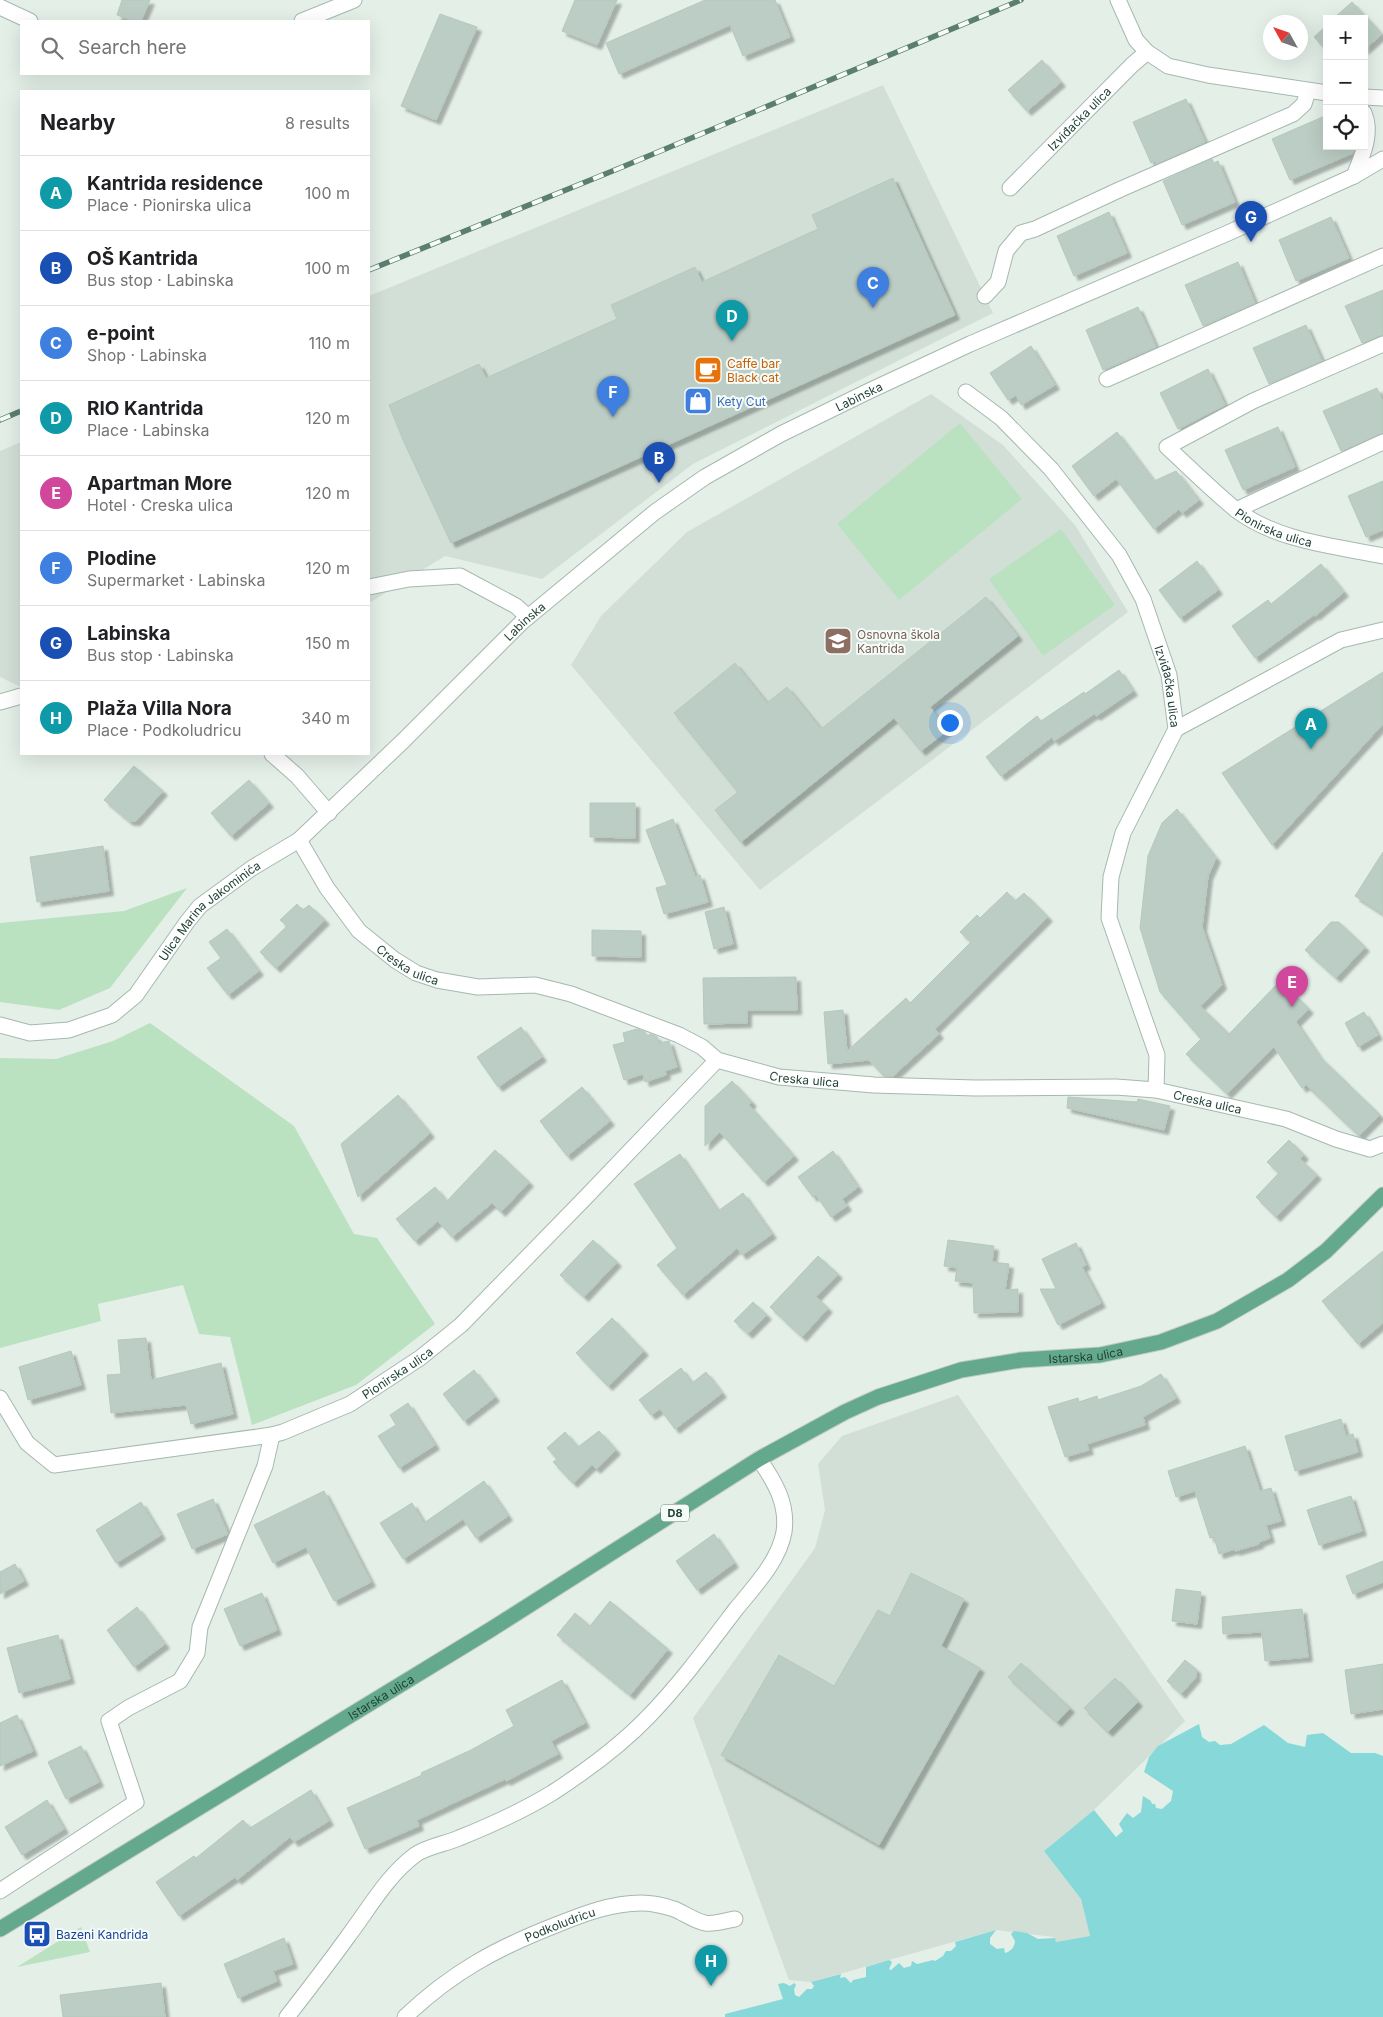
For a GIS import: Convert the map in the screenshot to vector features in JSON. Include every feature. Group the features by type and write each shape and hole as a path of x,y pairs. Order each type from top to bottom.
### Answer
{"main road":[{"name":"Istarska ulica","path":"0,1929 473,1640 759,1459 845,1412 878,1397 961,1370 1021,1360 1100,1355 1161,1342 1217,1321 1253,1302 1296,1274 1347,1233 1383,1195"}],"street":[{"path":"304,20 354,0"},
{"path":"1118,0 1136,40 1148,52 1168,66 1187,71 1323,93"},
{"path":"0,7 28,20"},
{"name":"Izviđačka ulica","path":"1010,188 1132,65 1148,52"},
{"path":"985,296 998,282 1006,251 1022,233 1035,229 1130,185 1293,114 1304,104 1308,91"},
{"path":"1368,97 1383,98"},
{"path":"1354,176 1364,150"},
{"name":"Labinska","path":"404,741 528,617 664,504 704,477 781,434 970,344 1228,233 1354,176 1383,159"},
{"path":"1107,379 1383,256"},
{"path":"1236,510 1168,447 1253,401 1383,344"},
{"name":"Izviđačka ulica","path":"966,392 1001,418 1051,470 1119,555 1143,599 1169,675 1176,729 1123,833 1110,877 1109,918 1157,1055 1156,1090"},
{"name":"Pionirska ulica","path":"1236,510 1383,442"},
{"name":"Pionirska ulica","path":"1236,510 1268,527 1295,538 1383,556"},
{"path":"370,586 409,579 460,576 516,606 528,617"},
{"path":"1176,729 1341,640 1383,630"},
{"path":"0,702 20,696"},
{"name":"Ulica Marina Jakominića","path":"0,1025 30,1033 69,1030 112,1015 136,995 200,906 252,868 299,840 404,741"},
{"path":"273,755 297,776 329,813"},
{"name":"Creska ulica","path":"299,840 327,888 359,931 395,960 416,973 437,980 478,987 536,985 571,994 679,1035 702,1047 717,1060 779,1077 874,1085 975,1088 1116,1087 1156,1090 1286,1119 1336,1139 1370,1149 1383,1144"},
{"name":"Pionirska ulica","path":"0,1398 26,1443 54,1465 283,1432 350,1404 420,1358 461,1325 717,1060"},
{"path":"0,1891 136,1802 109,1721 128,1708 180,1681 197,1653 200,1627 265,1466 272,1434"},
{"path":"287,2017 390,1878 416,1854 478,1831 550,1794 603,1757 648,1717 669,1693 758,1582 774,1558 781,1542 784,1522 781,1497 775,1483 759,1459"},
{"name":"Podkoludricu","path":"405,2017 452,1976 484,1957 520,1939 582,1915 618,1905 642,1903 673,1908 706,1923 735,1919"}],"shaded area":[{"path":"883,85 993,313 693,464 542,579 445,556 370,602 370,296"},
{"name":"Osnovna škola Kantrida","path":"931,394 1003,445 1075,525 1128,612 760,890 571,665 601,616 687,532"},
{"path":"20,442 20,687 0,677 0,451"},
{"path":"958,1395 1185,1721 1094,1810 1044,1851 1081,1899 1090,1936 1056,1942 1054,1937 996,1930 811,1982 789,1980 693,1718 815,1548 825,1510 818,1464 842,1436"}],"green space":[{"path":"960,423 1022,499 899,600 837,524"},
{"path":"1061,529 1115,605 1043,656 989,579"},
{"path":"187,888 110,988 59,1010 0,1002 0,923 124,911"},
{"path":"150,1023 294,1126 354,1234 377,1238 435,1324 356,1385 252,1425 230,1337 199,1334 183,1285 98,1304 101,1321 0,1348 0,1058 56,1059 113,1041"},
{"path":"81,1927 90,1952 17,1967"}],"water":[{"path":"1199,1724 1202,1737 1209,1742 1215,1741 1220,1745 1231,1744 1264,1725 1288,1743 1305,1747 1307,1735 1323,1733 1351,1753 1375,1753 1383,1756 1383,2017 725,2017 725,2014 783,1999 778,1984 784,1983 790,1986 794,1983 796,1985 794,1989 795,1995 799,1997 807,1989 812,1989 814,1986 811,1982 841,1974 840,1978 845,1977 851,1983 853,1980 866,1977 866,1967 889,1960 892,1962 889,1969 891,1970 899,1963 904,1968 911,1966 912,1961 917,1964 935,1961 943,1956 946,1951 951,1951 956,1946 955,1942 996,1930 990,1938 990,1944 997,1949 1004,1948 1005,1953 1014,1945 1015,1941 1011,1934 1014,1931 1027,1933 1038,1939 1055,1938 1056,1942 1090,1936 1081,1899 1044,1851 1094,1810 1116,1837 1123,1831 1119,1824 1127,1813 1133,1818 1141,1812 1143,1796 1151,1801 1152,1804 1155,1804 1156,1808 1162,1809 1171,1801 1173,1791 1144,1772 1149,1757 1158,1746"}],"building":[{"path":"122,0 150,0 141,20 131,20 117,15"},
{"path":"575,0 617,0 597,45 562,31"},
{"path":"705,0 775,0 790,37 743,56 730,25 619,74 606,43"},
{"path":"1352,2 1364,15 1337,15"},
{"path":"440,14 477,27 436,120 401,106"},
{"path":"1368,19 1382,34 1368,46"},
{"path":"1323,29 1323,47 1314,37"},
{"path":"1042,60 1061,82 1027,111 1008,90"},
{"path":"1186,99 1205,142 1156,164 1155,161 1151,163 1133,122"},
{"path":"1323,117 1323,150 1354,150 1353,153 1290,180 1272,139"},
{"path":"1212,159 1214,163 1218,161 1235,202 1182,225 1163,181"},
{"path":"893,178 955,315 451,543 403,440 389,405 479,364 486,378 617,319 611,305 695,267 702,282 818,229 812,215"},
{"path":"1109,212 1127,253 1074,276 1057,236"},
{"path":"1331,217 1349,258 1296,281 1279,240"},
{"path":"1238,262 1255,303 1203,326 1185,285"},
{"path":"1383,290 1383,335 1362,343 1345,306"},
{"path":"1138,307 1156,347 1103,370 1086,330"},
{"path":"1306,325 1322,361 1269,384 1253,348"},
{"path":"1031,346 1055,385 1021,405 1016,395 1008,400 990,373"},
{"path":"1208,369 1225,405 1178,429 1160,393"},
{"path":"1377,388 1383,403 1383,433 1341,451 1323,411"},
{"path":"1278,427 1295,467 1243,490 1225,450"},
{"path":"1117,432 1154,481 1176,471 1199,500 1182,513 1179,509 1154,529 1116,479 1094,496 1072,466"},
{"path":"1383,481 1383,530 1366,537 1348,496"},
{"path":"1197,561 1218,590 1180,618 1159,590"},
{"path":"1321,564 1344,592 1315,616 1315,614 1255,658 1232,626 1268,600 1271,604"},
{"path":"986,597 1018,636 930,707 948,730 921,751 894,718 741,842 715,810 738,792 674,713 735,663 767,703 787,687 821,729"},
{"path":"1119,670 1133,691 1096,716 1094,714 1054,741 1052,737 1001,776 986,757 1037,716 1041,721"},
{"path":"1383,672 1383,724 1272,845 1222,773"},
{"path":"134,766 163,791 136,821 129,821 104,800"},
{"path":"249,780 269,803 231,836 211,813"},
{"path":"590,803 635,803 635,838 590,837"},
{"path":"1177,809 1216,858 1208,876 1202,927 1222,985 1200,1006 1229,1034 1280,981 1309,1009 1296,1022 1319,1056 1380,1115 1359,1136 1306,1085 1302,1088 1274,1047 1227,1094 1186,1054 1201,1039 1160,992 1140,928 1148,856 1162,823"},
{"path":"673,819 695,876 700,875 708,902 664,914 656,888 667,885 646,830"},
{"path":"103,846 109,891 37,902 30,857"},
{"path":"1383,852 1383,914 1355,896"},
{"path":"1007,892 1015,901 1024,893 1048,917 935,1029 939,1034 893,1076 884,1076 869,1060 828,1064 824,1012 843,1010 847,1051 906,998 910,1003 971,942 960,932 977,915 980,918"},
{"path":"297,904 303,910 309,905 325,920 276,968 260,952 287,926 280,920"},
{"path":"724,907 733,944 714,949 705,912"},
{"path":"1331,922 1339,922 1365,947 1336,978 1305,950"},
{"path":"227,929 259,971 228,995 207,968 221,958 209,942"},
{"path":"592,930 641,931 641,957 592,956"},
{"path":"796,977 797,1010 747,1010 747,1023 704,1024 703,978"},
{"path":"1364,1012 1378,1035 1358,1047 1345,1023"},
{"path":"521,1027 542,1057 498,1087 477,1057"},
{"path":"637,1029 645,1032 647,1036 651,1034 657,1037 659,1043 669,1041 677,1067 665,1071 666,1075 645,1082 643,1074 624,1080 613,1045 625,1042 623,1033"},
{"path":"732,1081 752,1102 749,1105 794,1156 764,1182 720,1132 705,1146 705,1106"},
{"path":"582,1087 610,1121 567,1156 540,1121"},
{"path":"398,1095 430,1133 358,1197 341,1144"},
{"path":"1068,1097 1137,1102 1138,1099 1170,1106 1164,1130 1067,1108"},
{"path":"1289,1140 1304,1155 1300,1159 1317,1175 1276,1217 1256,1197 1279,1173 1267,1162"},
{"path":"495,1150 529,1182 501,1212 492,1203 452,1237 438,1221 415,1241 396,1219 435,1187 447,1201"},
{"path":"833,1151 858,1187 842,1199 847,1206 831,1217 816,1195 813,1197 798,1177"},
{"path":"680,1154 718,1211 743,1193 772,1234 742,1255 737,1248 683,1295 657,1265 677,1248 634,1184"},
{"path":"593,1240 617,1262 584,1297 560,1275"},
{"path":"948,1240 994,1246 992,1262 1009,1264 1005,1290 1018,1289 1018,1312 974,1313 973,1283 955,1281 957,1268 944,1266"},
{"path":"1076,1243 1086,1265 1082,1267 1101,1303 1058,1325 1040,1289 1056,1289 1042,1259"},
{"path":"1383,1251 1383,1323 1358,1344 1322,1301"},
{"path":"818,1256 838,1274 816,1297 828,1308 802,1337 770,1307"},
{"path":"753,1302 767,1315 748,1334 734,1321"},
{"path":"612,1318 644,1351 608,1386 576,1353"},
{"path":"146,1338 151,1380 221,1363 233,1414 191,1424 186,1405 111,1413 107,1375 121,1374 118,1340"},
{"path":"71,1351 81,1385 28,1400 19,1367"},
{"path":"681,1368 692,1383 706,1372 722,1393 675,1429 660,1409 651,1415 639,1400"},
{"path":"474,1370 495,1397 464,1421 443,1394"},
{"path":"1161,1374 1176,1398 1143,1417 1145,1425 1087,1444 1089,1450 1065,1457 1048,1407 1078,1398 1079,1402 1097,1396 1098,1400 1141,1386"},
{"path":"408,1403 435,1445 399,1468 378,1436 396,1425 390,1415"},
{"path":"1341,1419 1346,1436 1353,1434 1358,1452 1295,1471 1285,1436"},
{"path":"599,1431 616,1450 596,1469 592,1465 573,1483 553,1462 557,1459 547,1448 565,1432 578,1447"},
{"path":"1245,1446 1260,1491 1271,1488 1281,1521 1266,1525 1270,1538 1259,1542 1259,1544 1219,1554 1214,1537 1210,1538 1195,1491 1176,1497 1168,1471"},
{"path":"484,1481 508,1516 476,1538 463,1519 403,1559 380,1523 412,1503 424,1523"},
{"path":"324,1491 371,1582 334,1601 306,1547 273,1563 254,1525"},
{"path":"1351,1496 1362,1531 1319,1545 1307,1510"},
{"path":"213,1499 228,1534 192,1549 177,1514"},
{"path":"141,1502 161,1535 116,1563 96,1530"},
{"path":"714,1534 734,1563 697,1590 676,1561"},
{"path":"1383,1561 1383,1582 1353,1594 1346,1576"},
{"path":"15,1564 24,1581 0,1594 0,1572"},
{"path":"911,1573 964,1599 941,1646 980,1668 879,1845 721,1755 779,1655 834,1686 878,1610 890,1616"},
{"path":"1176,1589 1201,1592 1197,1624 1172,1621"},
{"path":"262,1593 277,1630 240,1646 224,1609"},
{"path":"610,1601 668,1649 630,1695 557,1635 575,1613 590,1626"},
{"path":"137,1607 165,1644 134,1667 107,1630"},
{"path":"1302,1609 1308,1657 1265,1661 1262,1632 1223,1634 1222,1617"},
{"path":"58,1635 70,1679 19,1693 7,1648"},
{"path":"1185,1660 1196,1669 1196,1677 1181,1694 1167,1681"},
{"path":"1021,1663 1070,1708 1057,1722 1008,1677"},
{"path":"1383,1664 1383,1709 1351,1714 1345,1670"},
{"path":"1115,1678 1138,1702 1108,1732 1084,1708"},
{"path":"562,1680 585,1723 551,1741 558,1754 506,1781 505,1779 417,1820 419,1826 365,1849 347,1808 422,1775 421,1773 471,1750 514,1726 506,1710"},
{"path":"17,1715 33,1751 0,1766 0,1723"},
{"path":"81,1746 99,1782 66,1799 48,1762"},
{"path":"311,1790 329,1821 294,1842 290,1837 237,1880 235,1877 179,1916 156,1882 194,1856 196,1858 243,1820 250,1828"},
{"path":"47,1800 64,1829 22,1855 5,1827"},
{"path":"284,1938 293,1964 273,1971 277,1981 238,1998 224,1964"},
{"path":"161,1983 165,2017 63,2017 60,1995"}],"railway":[{"path":"370,270 615,170 1021,0"},
{"path":"0,420 20,411"}],"place":[{"name":"Labinska","path":"1251,242"},
{"name":"e-point","path":"873,308"},
{"name":"RIO Kantrida","path":"732,341"},
{"name":"Caffe bar Black cat","path":"708,370"},
{"name":"Kety Cut","path":"698,401"},
{"name":"Plodine","path":"613,417"},
{"name":"OŠ Kantrida","path":"659,483"},
{"name":"Osnovna škola Kantrida","path":"838,641"},
{"name":"Kantrida residence","path":"1311,749"},
{"name":"Apartman More","path":"1292,1007"},
{"name":"Bazeni Kandrida","path":"37,1934"},
{"name":"Plaža Villa Nora","path":"711,1986"}]}
